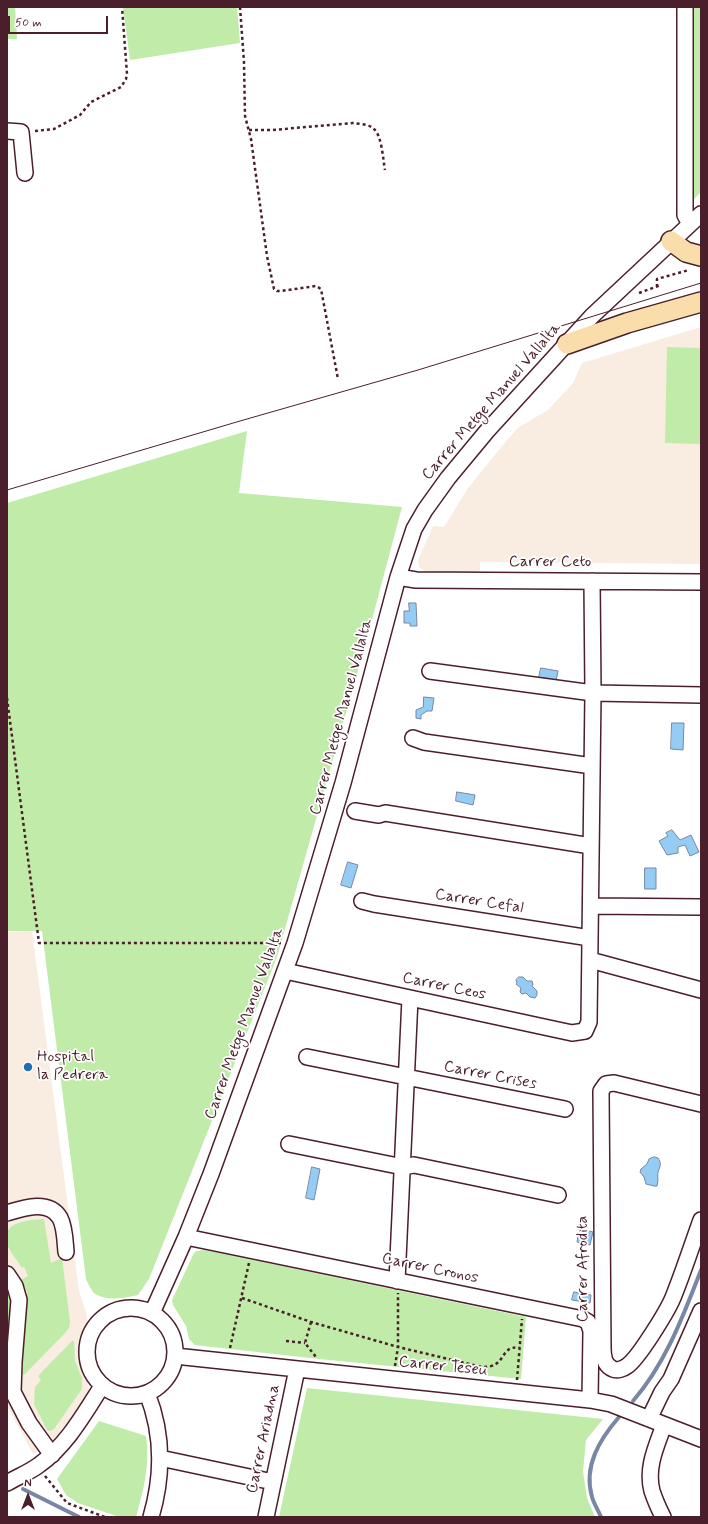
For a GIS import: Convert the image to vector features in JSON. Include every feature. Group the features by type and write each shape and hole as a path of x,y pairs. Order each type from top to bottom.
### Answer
{"main road":[{"path":"671,241 697,262"},
{"path":"567,344 628,323 701,302"}],"street":[{"path":"685,7 685,216 696,219"},
{"path":"14,132 25,172"},
{"name":"Carrer Metge Manuel Vallalta","path":"152,1313 186,1237 285,971 343,784 398,577 414,530 434,496 487,431 592,316 696,219"},
{"name":"Carrer Ceto","path":"398,577 416,580 701,582"},
{"path":"592,581 593,693 590,960 701,990"},
{"path":"430,671 593,693 701,695"},
{"path":"412,738 424,742 592,766"},
{"path":"355,811 379,815 386,813 591,846"},
{"name":"Carrer Cefal","path":"362,901 590,938"},
{"path":"591,906 701,907"},
{"name":"Carrer Ceos","path":"285,971 572,1033 585,1031 589,1022 590,960"},
{"path":"397,1281 410,998"},
{"name":"Carrer Crises","path":"307,1057 565,1109"},
{"name":"Carrer Afrodita","path":"701,1104 614,1083 606,1084 601,1091 603,1355 605,1361 612,1369 622,1369 633,1361 670,1303 701,1220"},
{"path":"289,1144 403,1167 414,1165 558,1195"},
{"path":"7,1213 27,1207 38,1206 54,1211 60,1219 66,1252"},
{"name":"Carrer Cronos","path":"186,1237 583,1319 588,1322 591,1331 590,1400"},
{"path":"7,1274 15,1286 19,1300 13,1392 20,1408 37,1436 52,1455"},
{"path":"128,1308 141,1309 152,1313 163,1321 170,1331 174,1343 175,1356 172,1368 166,1379 158,1387 147,1393 136,1396 123,1396 102,1386 93,1376 88,1363 86,1350 89,1337 96,1325 105,1316 116,1310 128,1308"},
{"path":"645,1417 671,1379 701,1311"},
{"name":"Carrer Teseu","path":"175,1356 590,1400 611,1404 701,1439"},
{"name":"Carrer Ariadna","path":"266,1517 297,1369"},
{"path":"7,1483 38,1466 52,1455 69,1435 102,1386"},
{"path":"147,1393 156,1422 160,1458 156,1498 151,1517"},
{"path":"663,1517 652,1490 650,1473 651,1461 664,1425"},
{"path":"160,1458 273,1482"}],"path":[{"path":"14,132 54,129 80,115 91,102 121,87 127,74 122,7"},
{"path":"240,7 244,62 245,116 249,130 267,256 274,288 277,291 316,286 321,289 338,379"},
{"path":"249,130 272,130 353,123 366,125 374,129 378,135 385,170"},
{"path":"657,287 657,279 697,262"},
{"path":"639,293 661,285"},
{"path":"7,698 39,943 285,943 283,950"},
{"path":"227,1362 252,1251"},
{"path":"393,1380 398,1347 397,1281"},
{"path":"242,1298 311,1322 398,1347 482,1367 496,1365 508,1350 514,1347 520,1348"},
{"path":"516,1392 523,1307"},
{"path":"305,1343 311,1322"},
{"path":"286,1341 305,1343 319,1359 317,1372"},
{"path":"38,1466 50,1483 68,1503 105,1517"}],"shaded area":[{"path":"701,327 701,564 480,562 480,572 427,572 419,567 418,560 433,526 444,527 468,488 507,440 519,427 548,410 573,383 582,363"},
{"name":"Hospital la Pedrera","path":"32,931 79,1291 87,1315 87,1325 82,1336 80,1348 83,1368 88,1380 89,1390 56,1440 33,1454 7,1406 7,932"}],"green space":[{"path":"7,7 15,7 17,39 7,39"},
{"path":"123,7 237,7 240,43 130,60"},
{"path":"690,7 701,7 701,192 690,203"},
{"path":"667,347 701,348 701,444 665,443"},
{"path":"247,431 239,493 402,507 366,642 277,957 149,1279 138,1295 104,1298 94,1293 86,1279 42,931 7,931 7,503"},
{"path":"44,1219 51,1263 62,1258 70,1322 69,1328 65,1333 24,1375 20,1374 27,1292 21,1280 28,1276 24,1267 22,1268 10,1250 7,1244 6,1236 12,1226 18,1223"},
{"path":"204,1250 526,1317 521,1379 195,1345 189,1339 186,1326 173,1305 172,1300 193,1255 196,1251"},
{"path":"7,1292 12,1305 7,1355"},
{"path":"72,1341 74,1341 75,1361 82,1378 82,1389 54,1429 50,1431 47,1430 34,1404 35,1387 41,1380 38,1376"},
{"path":"307,1388 603,1419 586,1440 583,1471 587,1498 595,1517 279,1517"},
{"path":"99,1421 146,1436 147,1467 144,1487 136,1517 119,1517 78,1503 66,1495 57,1479"}],"water":[{"path":"409,603 416,603 417,626 410,626 410,623 404,623 404,611 409,611"},
{"path":"541,668 558,671 556,681 539,678"},
{"path":"424,697 434,698 432,711 427,711 421,715 421,719 416,718 416,710 423,707"},
{"path":"672,723 684,723 683,750 671,749"},
{"path":"457,792 475,795 473,805 456,801"},
{"path":"672,830 680,840 691,835 699,852 690,856 685,845 678,847 678,853 667,855 659,841 668,836 666,833"},
{"path":"348,862 358,865 351,888 341,885"},
{"path":"645,868 656,868 656,889 645,889"},
{"path":"519,977 523,977 527,981 532,981 532,986 537,991 535,998 530,997 526,993 522,994 520,992 521,988 516,984 516,980"},
{"path":"655,1157 658,1158 660,1163 657,1186 646,1184 644,1177 640,1172 641,1169 647,1164 649,1159"},
{"path":"312,1167 320,1169 314,1200 306,1198"},
{"path":"589,1231 593,1232 590,1245 577,1242 578,1236 587,1238"},
{"path":"574,1292 591,1295 590,1303 572,1300"}],"waterway":[{"path":"633,1401 655,1371 673,1338 701,1270"},
{"path":"601,1517 593,1500 590,1486 590,1475 595,1454 606,1434 619,1417"},
{"path":"23,1489 79,1517"}],"tram line":[{"path":"7,490 418,370 701,283"}],"place":[{"name":"Hospital la Pedrera","path":"28,1067"}]}
